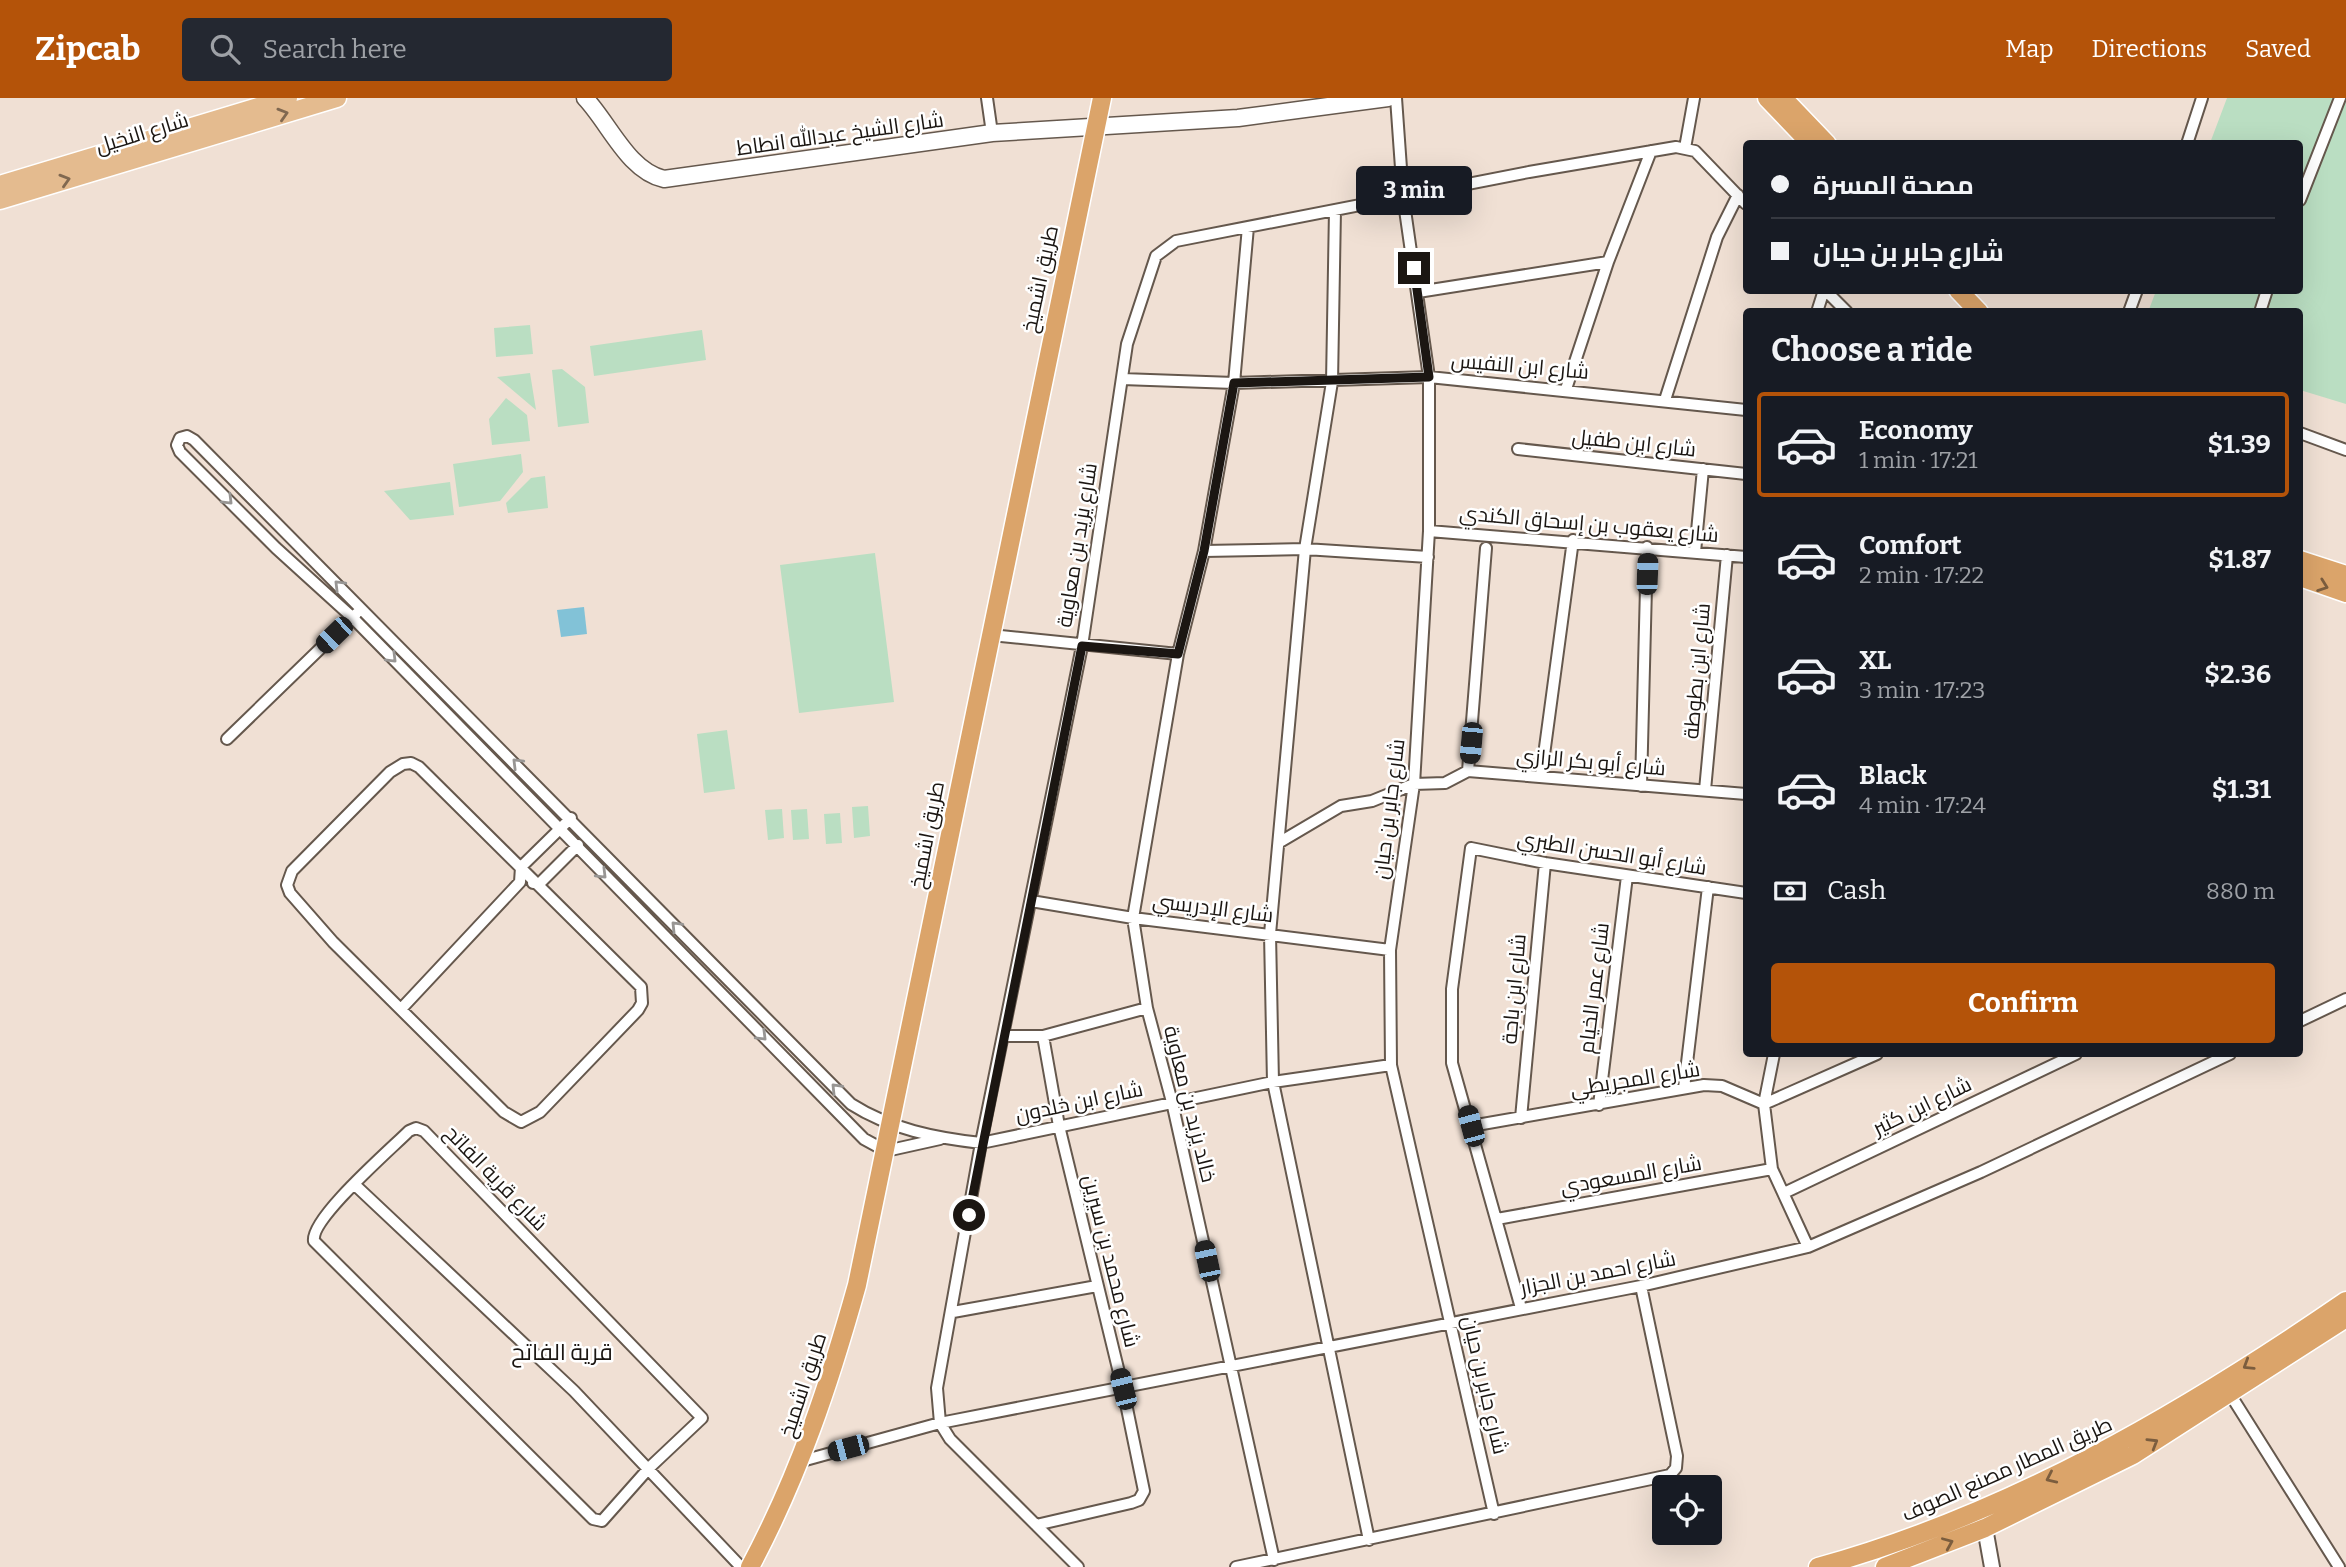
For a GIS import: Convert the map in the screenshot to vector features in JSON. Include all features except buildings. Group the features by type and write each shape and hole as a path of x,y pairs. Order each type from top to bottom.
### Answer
{"highway":[{"name":"طريق اشميخ","path":"750,1567 802,1461 831,1379 857,1284 1102,98"},
{"path":"1767,98 1807,140"},
{"path":"1783,98 1823,140"},
{"path":"1962,294 1975,308"},
{"path":"1977,294 1989,308"},
{"path":"2303,561 2346,575"},
{"path":"2303,578 2346,593"},
{"name":"طريق المطار مصنع الصوف","path":"1885,1567 1985,1528 2133,1455 2230,1394 2321,1327 2346,1301"},
{"name":"طريق المطار مصنع الصوف","path":"1818,1567 1915,1536 2052,1478 2129,1440 2321,1327 2346,1318"}],"main road":[{"name":"شارع النخيل","path":"0,185 288,98"},
{"name":"شارع النخيل","path":"0,200 337,98"},
{"name":"شارع الشيخ عبدالله انطاط","path":"585,98 637,165 649,174 664,179 992,133 1265,116 1388,98"}],"street":[{"path":"987,98 992,133"},
{"name":"شارع جابر بن حيان","path":"1396,98 1403,196 1429,377 1429,531 1414,784 1390,950 1391,1065 1494,1514"},
{"path":"1694,98 1685,148 1695,151 1710,164 1743,201"},
{"path":"2188,140 2202,98"},
{"path":"2303,192 2340,98"},
{"name":"شارع يزيد بن معاوية","path":"940,1423 937,1388 953,1312 981,1143 1082,646 1128,344 1156,256 1176,241 1403,196 1651,151 1685,148"},
{"path":"1566,389 1608,262 1651,151"},
{"path":"1665,400 1717,237 1738,195"},
{"path":"1335,210 1332,382 1305,549 1270,934 1273,1082 1331,1348 1369,1540"},
{"name":"خالد يزيد بن معاوية","path":"1248,227 1234,383 1204,551 1178,654 1133,918 1147,1008 1172,1102 1274,1560"},
{"path":"1418,292 1608,262"},
{"path":"1828,294 1843,308"},
{"name":"شارع ابن النفيس","path":"1122,379 1234,383 1429,377 1566,389 1743,410"},
{"path":"2303,434 2346,450"},
{"path":"187,436 194,440 588,835 851,1104 868,1115 940,1139 886,1151 864,1139 352,617 276,548 180,452 177,445 180,438 187,436"},
{"name":"شارع ابن طفيل","path":"1518,449 1743,474"},
{"path":"1695,552 1703,469"},
{"name":"شارع يعقوب بن إسحاق الكندي","path":"1429,531 1743,557"},
{"path":"276,548 288,534"},
{"path":"1541,777 1572,541"},
{"path":"1641,786 1647,547"},
{"path":"1468,771 1486,548"},
{"path":"1204,551 1305,549 1428,557"},
{"name":"شارع ابن بطوطة","path":"1705,790 1727,555"},
{"path":"227,739 362,609"},
{"path":"991,635 1178,654"},
{"path":"411,763 419,767 521,867 636,980 643,995 638,1010 540,1112 521,1122 513,1120 402,1007 333,942 292,898 287,885 292,871 390,772 402,764 411,763"},
{"name":"شارع أبو بكر الرازي","path":"1280,842 1341,806 1371,801 1414,784 1445,783 1468,771 1743,794"},
{"path":"402,1007 520,882 521,867 571,818"},
{"path":"520,882 540,883 588,835"},
{"name":"شارع أبو الحسن الطبري","path":"1471,1126 1452,1063 1452,989 1471,848 1545,863 1743,893"},
{"name":"شارع ابن باجة","path":"1521,1118 1545,863"},
{"name":"شارع عمر الخيام","path":"1599,1105 1627,876"},
{"path":"1684,1088 1708,887"},
{"name":"شارع الإدريسي","path":"1031,901 1133,918 1390,950"},
{"path":"2303,1020 2346,999"},
{"path":"1004,1037 1043,1036 1147,1008"},
{"name":"شارع محمد بن سيرين","path":"1036,1525 1131,1503 1143,1496 1143,1483 1123,1389 1059,1126 1043,1036"},
{"path":"1773,1057 1763,1104 1772,1169 1808,1247"},
{"path":"1763,1104 1870,1057"},
{"name":"شارع ابن كثير","path":"1784,1193 2070,1057"},
{"name":"شارع احمد بن الجزار","path":"802,1461 940,1423 1641,1286 1808,1247 1981,1172 2205,1059"},
{"name":"شارع ابن خلدون","path":"940,1139 981,1143 1273,1082 1391,1065"},
{"name":"شارع المجريطي","path":"1471,1126 1704,1085 1722,1086 1763,1104"},
{"path":"1471,1126 1521,1308"},
{"name":"شارع قرية الفاتح","path":"416,1128 424,1131 702,1418 649,1468 602,1521 593,1519 314,1241 315,1229 355,1184 409,1131 416,1128"},
{"name":"شارع المسعودي","path":"1497,1219 1772,1169"},
{"path":"355,1184 574,1391 741,1567"},
{"path":"953,1312 1097,1286"},
{"path":"1236,1567 1662,1480 1675,1472 1677,1456 1641,1286"},
{"path":"2230,1394 2339,1567"},
{"path":"940,1423 968,1461 1078,1567"},
{"path":"1985,1528 1992,1567"}],"green space":[{"path":"2227,98 2346,98 2346,404 2303,391 2303,308 2150,308 2155,294 2303,294 2303,140 2211,140"},
{"path":"530,325 533,354 496,357 494,328"},
{"path":"702,330 706,360 594,376 590,346"},
{"path":"562,369 585,387 589,423 558,427 552,370"},
{"path":"530,373 536,410 497,377"},
{"path":"506,398 527,415 530,441 492,445 489,419"},
{"path":"521,454 523,472 500,501 459,507 453,464"},
{"path":"545,476 548,508 508,513 506,503 531,478"},
{"path":"450,482 454,515 410,520 384,491"},
{"path":"875,553 894,702 799,713 780,565"},
{"path":"727,730 735,789 704,793 697,734"},
{"path":"868,806 870,836 854,838 852,807"},
{"path":"782,809 784,838 768,840 765,810"},
{"path":"807,809 809,839 793,840 791,810"},
{"path":"840,813 842,843 826,844 824,814"}],"water":[{"path":"584,607 587,634 561,637 557,610"}],"district":[{"name":"قرية الفاتح","path":"562,1352"}],"route":[{"path":"969,1215 981,1143 1082,646 1178,654 1204,551 1234,383 1429,377 1414,268"}]}
